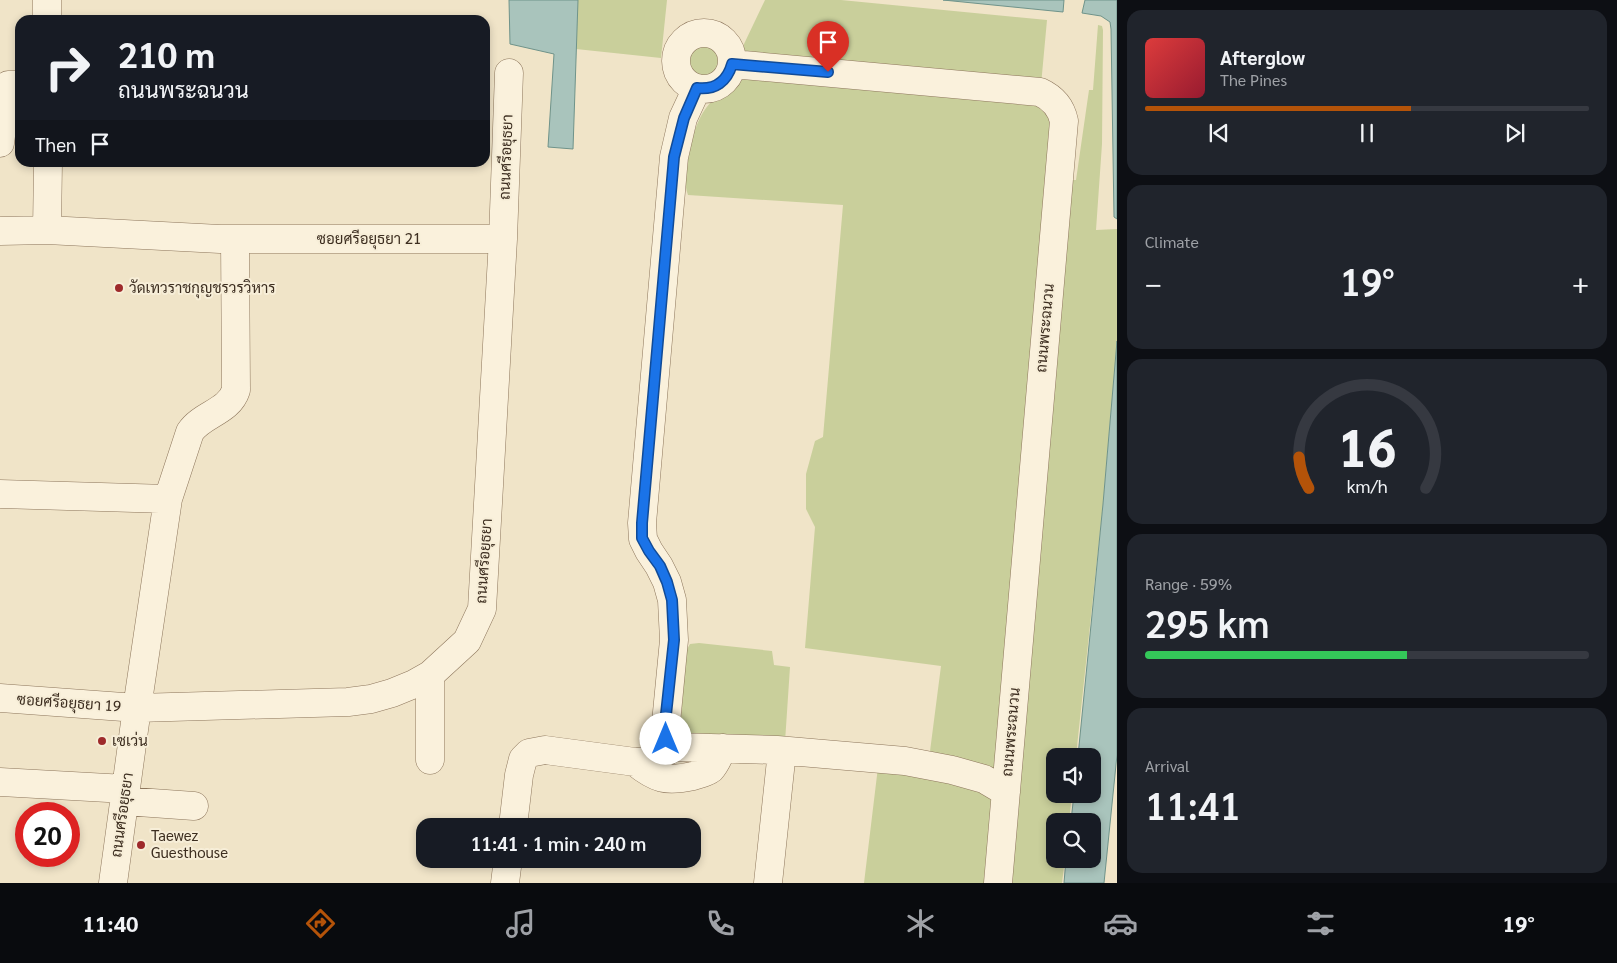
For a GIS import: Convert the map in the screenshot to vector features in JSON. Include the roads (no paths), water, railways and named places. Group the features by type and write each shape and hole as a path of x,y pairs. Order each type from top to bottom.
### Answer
{"street":[{"path":"47,0 47,15"},
{"path":"696,34 714,35 728,47 732,64 724,81 706,89 697,88 682,78 676,62 678,52 688,38 696,34"},
{"name":"ถนนพระฉนวน","path":"732,64 1040,92 1048,96 1062,112 1064,121 998,883"},
{"name":"ถนนศรีอยุธยา","path":"113,883 137,708 348,702 370,699 392,693 430,675 467,641 482,609 503,239 509,73"},
{"path":"0,144 8,85 15,85"},
{"path":"674,747 666,739 664,733 674,640 672,600 660,566 642,538 642,523 674,157 684,118 697,88"},
{"path":"47,230 48,167"},
{"name":"ซอยศรีอยุธยา 21","path":"0,231 47,230 235,239 503,239"},
{"path":"137,708 168,499 190,432 194,426 230,402 236,390 235,239"},
{"path":"0,494 168,499"},
{"path":"430,675 430,760"},
{"name":"ซอยศรีอยุธยา 19","path":"0,698 137,708"},
{"path":"514,818 519,775 523,759 529,753 545,750 635,762 650,761 674,747 782,751 905,762 952,770 984,779 1006,792"},
{"path":"635,762 648,772 670,780 686,778 704,773 712,768 723,748"},
{"path":"768,883 782,751"},
{"path":"0,782 125,795 194,806"},
{"path":"505,883 507,868"}],"water":[{"path":"509,0 578,0 573,149 548,147 554,54 510,44"},
{"path":"943,0 1064,0 1063,12"},
{"path":"1085,0 1117,0 1117,219 1114,217 1110,22 1101,16 1082,13"},
{"path":"1117,341 1117,755 1104,883 1064,883 1065,868 1101,868 1101,813 1072,813 1073,803 1101,803 1101,748 1079,748"}],"place":[{"name":"วัดเทวราชกุญชรวรวิหาร","path":"119,288"},
{"name":"เซเว่น","path":"102,741"},
{"name":"Taewez Guesthouse","path":"141,845"}]}
